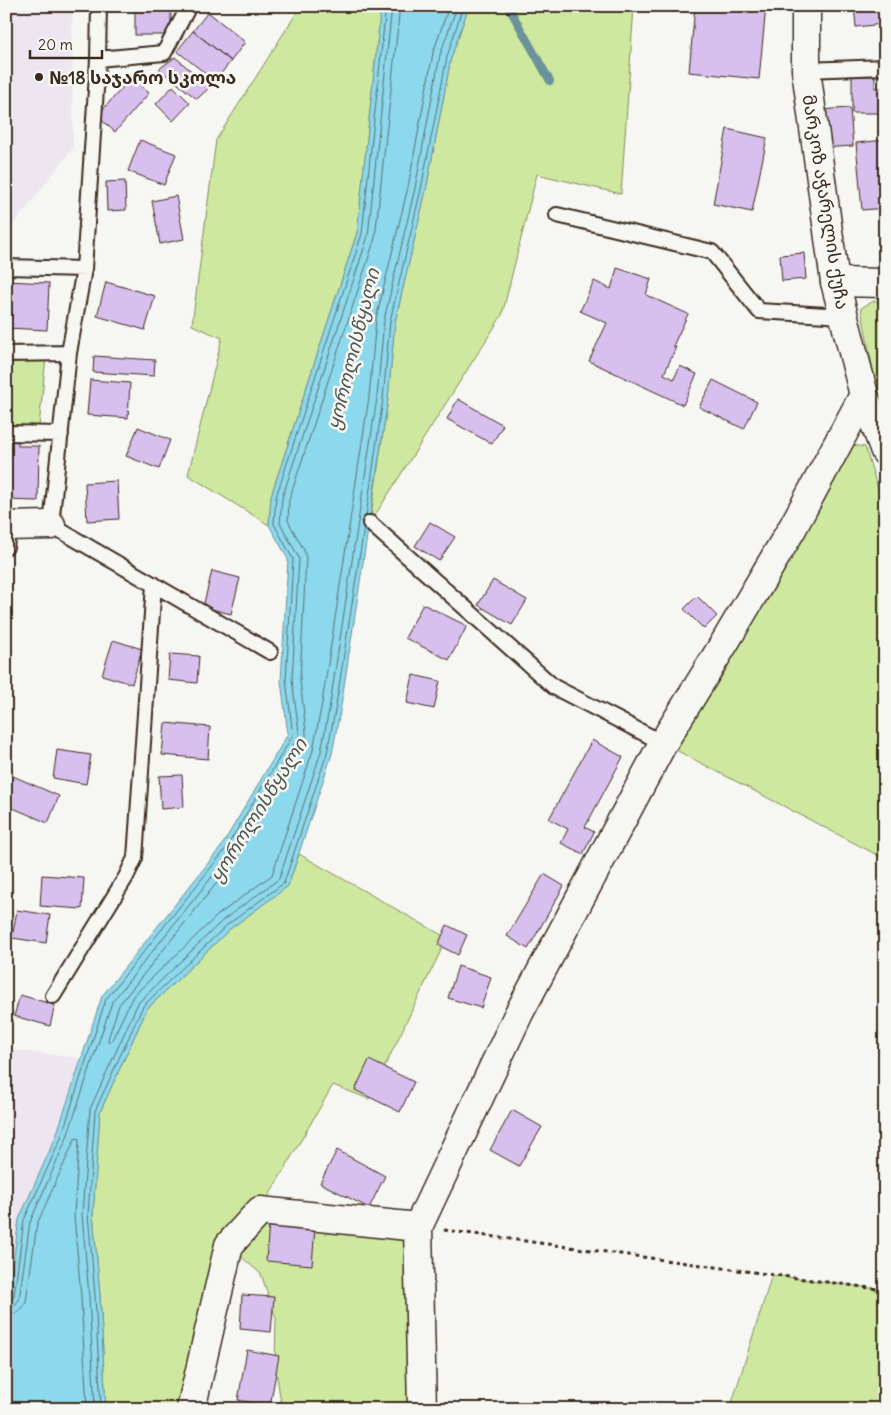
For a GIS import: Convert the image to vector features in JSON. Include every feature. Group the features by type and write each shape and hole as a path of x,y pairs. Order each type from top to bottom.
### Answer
{"street":[{"name":"მარკოზ აჭარელის ქუჩა","path":"806,6 806,70 835,282 864,395 885,451"},
{"path":"835,282 885,283"},
{"path":"422,1409 418,1227 519,1014 663,743 793,527 864,395"},
{"path":"7,533 51,525"},
{"path":"191,1409 229,1245 260,1212 418,1227"}],"lane":[{"path":"99,6 98,59 84,269 69,353 51,525 270,652"},
{"path":"98,59 164,53 189,6"},
{"path":"806,70 885,67"},
{"path":"557,215 712,252 759,310 844,316"},
{"path":"6,267 84,269"},
{"path":"6,354 69,353"},
{"path":"6,433 61,434"},
{"path":"370,523 554,687 663,743"},
{"path":"53,996 126,877 135,858 154,584"}],"path":[{"path":"418,1227 885,1290"}],"shaded area":[{"name":"№18 საჯარო სკოლა","path":"6,6 72,6 73,148 6,234"},
{"path":"6,1049 81,1058 56,1136 19,1219 6,1313"}],"green space":[{"path":"301,6 381,6 357,233 271,496 269,525 188,475 222,338 192,325 216,140"},
{"path":"469,6 634,6 621,194 537,174 502,315 370,523 388,399 395,322 426,190 451,58"},
{"path":"874,301 885,301 885,413 875,381 861,308"},
{"path":"46,357 39,426 6,426 6,358"},
{"path":"846,444 865,447 885,512 885,859 674,749"},
{"path":"299,854 447,938 369,1099 333,1085 260,1211 418,1227 422,1409 282,1409 275,1364 276,1318 261,1274 229,1246 191,1409 106,1409 100,1295 93,1214 100,1112 147,1009 230,929 288,886"},
{"path":"772,1275 885,1290 885,1409 730,1409"}],"water":[{"name":"ყოროლისწყალი","path":"381,6 469,6 451,58 426,190 395,322 388,399 332,754 288,886 230,929 147,1009 100,1112 93,1214 100,1295 106,1409 6,1409 6,1313 19,1219 56,1136 102,996 221,847 288,734 281,681 288,559 269,525 271,496 357,233"}],"building":[{"path":"135,6 171,6 171,35 135,35"},
{"path":"695,6 766,6 759,79 689,72"},
{"path":"854,6 881,6 883,24 856,27"},
{"path":"208,12 245,42 231,61 193,31"},
{"path":"193,31 231,61 215,81 177,51"},
{"path":"175,57 210,87 197,99 159,69"},
{"path":"852,76 875,76 875,88 885,88 885,113 852,113"},
{"path":"131,78 149,93 115,132 97,116"},
{"path":"173,86 190,103 173,121 156,104"},
{"path":"850,108 853,146 820,148 818,110"},
{"path":"727,129 767,138 752,212 713,204"},
{"path":"140,140 176,154 164,185 128,171"},
{"path":"885,140 885,208 862,210 856,143"},
{"path":"125,181 126,210 107,211 106,182"},
{"path":"176,196 184,239 160,244 152,201"},
{"path":"804,253 806,279 782,281 780,255"},
{"path":"617,268 651,279 646,295 688,314 673,346 676,347 664,374 674,379 680,366 697,374 683,405 589,361 607,323 580,311 594,281 611,289"},
{"path":"6,281 49,283 47,330 6,328"},
{"path":"106,282 155,296 145,330 97,316"},
{"path":"94,356 155,360 154,376 93,372"},
{"path":"90,380 130,383 128,418 87,415"},
{"path":"713,380 757,402 744,429 699,407"},
{"path":"458,399 503,425 492,444 447,419"},
{"path":"138,427 170,440 159,469 126,456"},
{"path":"6,435 18,435 18,446 39,446 38,501 6,500"},
{"path":"117,481 119,519 87,521 85,483"},
{"path":"430,522 455,537 439,561 415,546"},
{"path":"212,571 240,578 231,614 203,607"},
{"path":"493,580 527,600 512,625 478,605"},
{"path":"697,596 717,616 704,629 684,609"},
{"path":"423,604 467,626 449,660 405,638"},
{"path":"113,640 142,649 132,684 102,675"},
{"path":"170,654 199,656 197,683 168,680"},
{"path":"413,675 440,681 434,709 407,703"},
{"path":"165,723 210,727 208,759 162,755"},
{"path":"592,740 623,757 585,827 594,832 583,854 561,843 568,829 549,819"},
{"path":"57,750 91,755 86,784 53,778"},
{"path":"6,773 59,796 48,823 6,805"},
{"path":"182,775 184,807 161,809 159,776"},
{"path":"544,874 564,886 528,949 507,936"},
{"path":"42,875 84,878 82,909 40,906"},
{"path":"17,910 50,915 46,943 12,938"},
{"path":"447,925 467,935 458,955 438,945"},
{"path":"458,966 491,977 481,1008 448,998"},
{"path":"20,995 55,1005 50,1026 14,1016"},
{"path":"369,1060 414,1082 400,1112 355,1090"},
{"path":"512,1110 542,1127 519,1166 490,1150"},
{"path":"337,1150 385,1176 369,1208 320,1183"},
{"path":"269,1223 315,1227 312,1265 266,1261"},
{"path":"242,1295 274,1297 271,1332 240,1329"},
{"path":"247,1350 279,1356 270,1406 238,1400"}],"waterway":[{"path":"508,6 550,81"}],"place":[{"name":"№18 საჯარო სკოლა","path":"39,77"}]}
